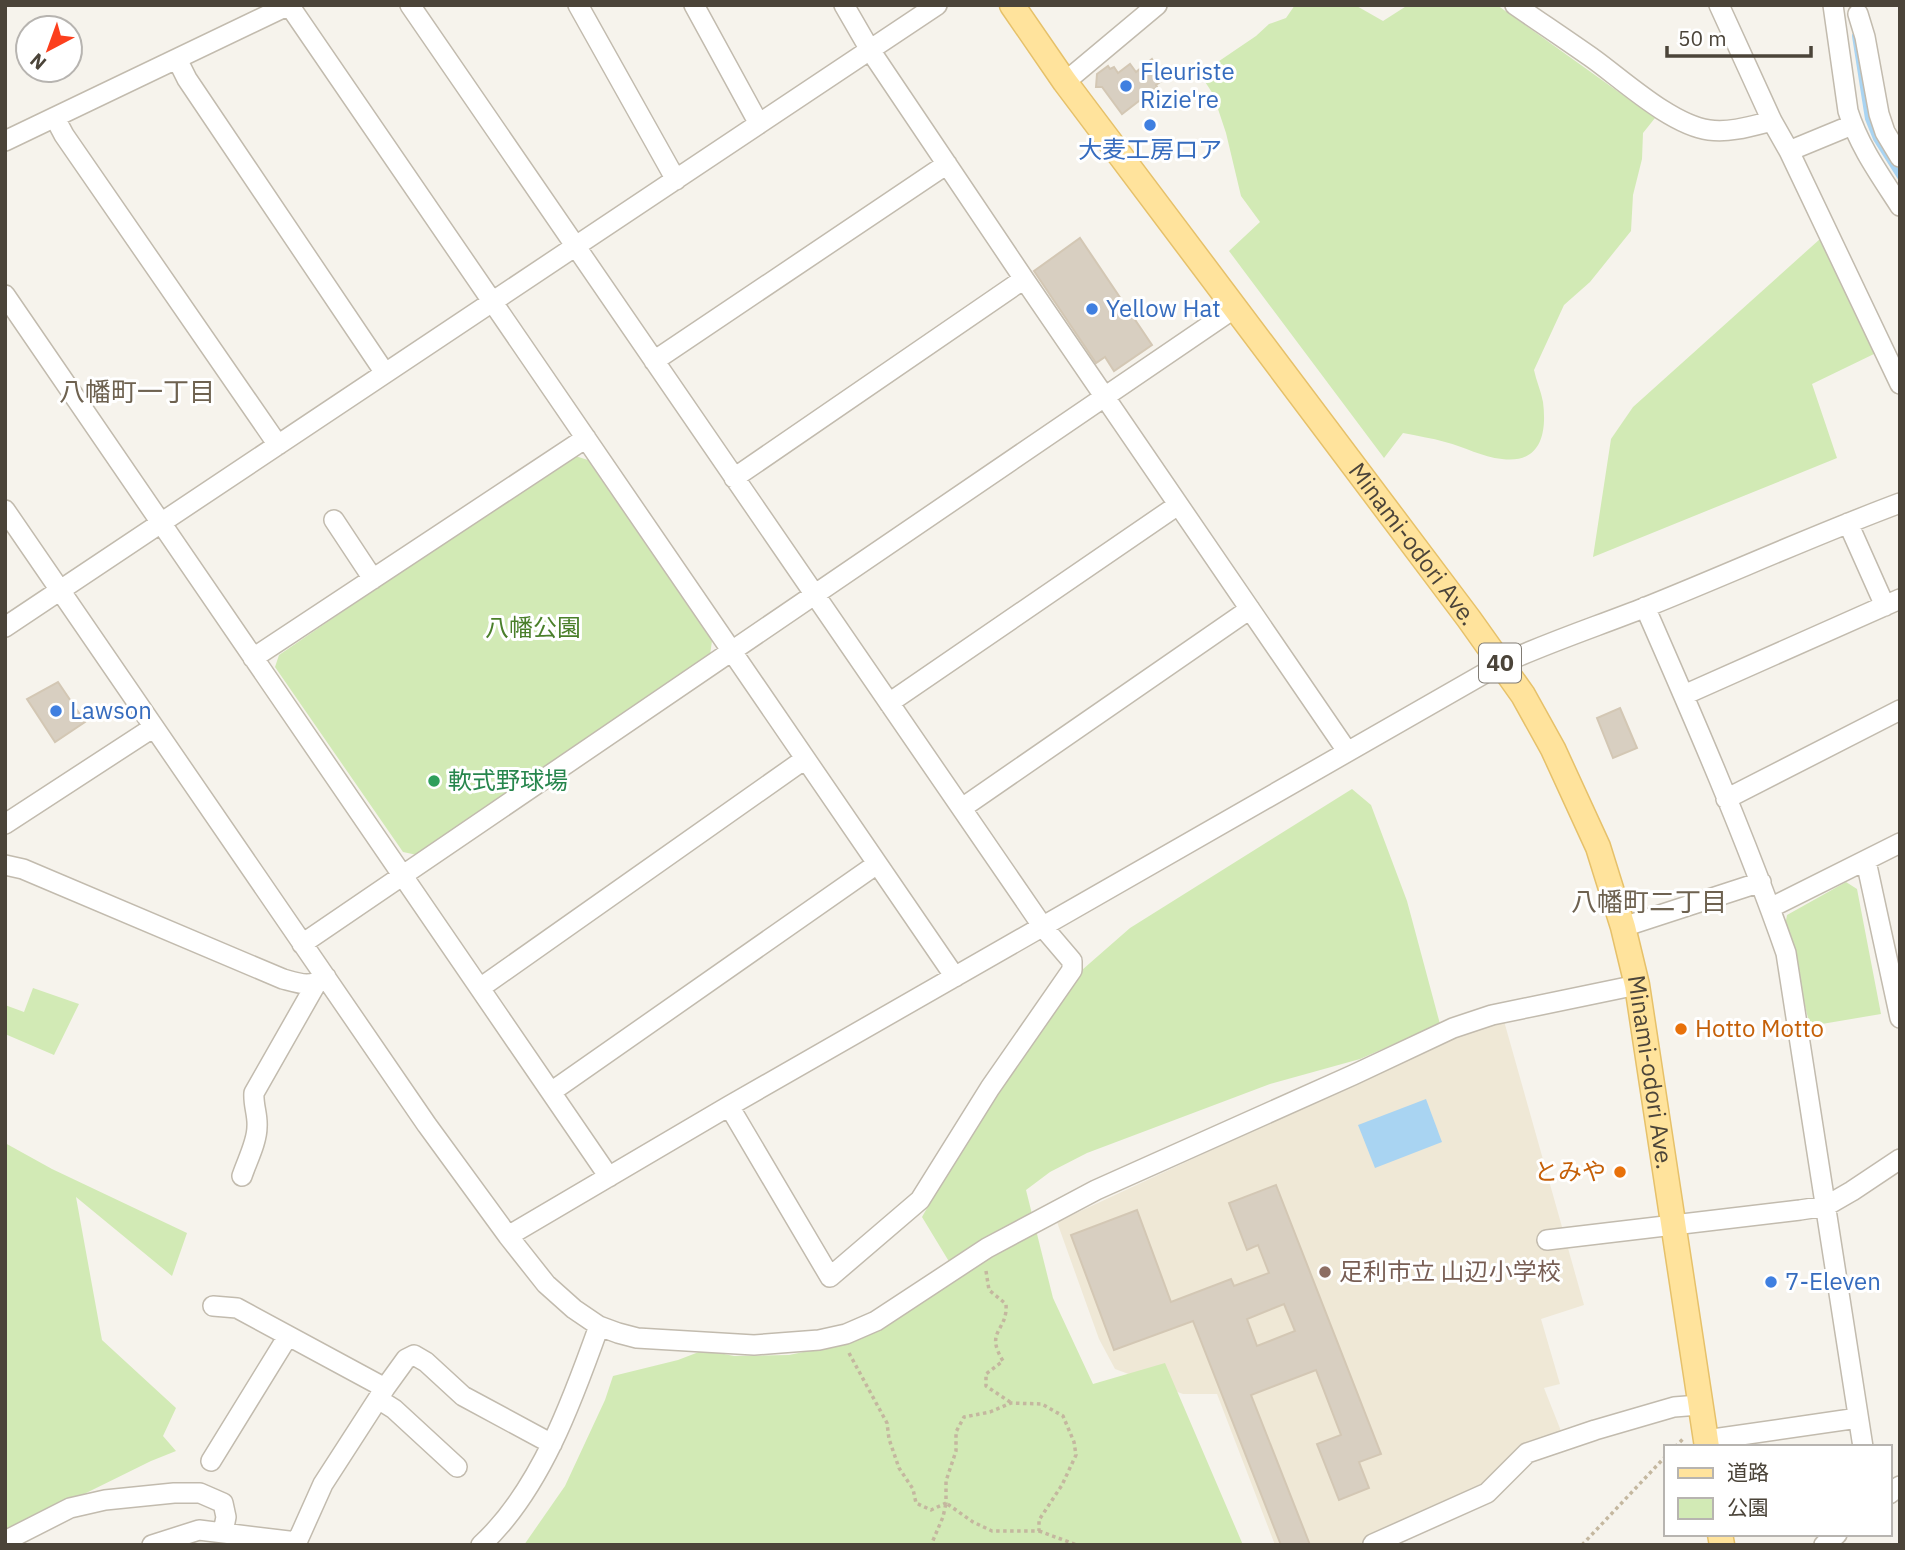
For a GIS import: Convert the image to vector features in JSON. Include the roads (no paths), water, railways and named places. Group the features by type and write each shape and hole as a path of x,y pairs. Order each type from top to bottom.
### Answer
{"main road":[{"name":"Minami-odori Ave.","path":"1012,5 1065,82 1469,619 1523,695 1553,749 1598,847 1623,927 1637,985 1699,1405 1699,1442"}],"street":[{"path":"5,141 289,5 955,977"},
{"path":"410,5 1043,927 1072,961 1072,970 990,1088 920,1200 830,1277 729,1106"},
{"path":"578,5 676,180"},
{"path":"694,5 759,124"},
{"path":"844,5 870,50 1024,279 1347,751"},
{"path":"5,627 937,5"},
{"path":"1065,82 1157,5"},
{"path":"1515,5 1654,104 1681,120 1706,130 1725,131 1772,121"},
{"path":"1719,5 1772,121 1789,151 1900,384"},
{"path":"1833,5 1852,125 1864,150 1900,206"},
{"path":"1836,26 1849,22 1862,10"},
{"path":"1862,10 1879,114 1885,132 1900,157"},
{"path":"177,59 187,79 385,373"},
{"path":"55,118 64,135 278,445"},
{"path":"1789,151 1852,125"},
{"path":"654,360 947,164"},
{"path":"734,478 1024,279"},
{"path":"5,295 609,1177"},
{"path":"302,944 1235,308"},
{"path":"253,658 586,438"},
{"path":"508,1236 729,1106 1501,664 1900,503"},
{"path":"889,703 1178,505"},
{"path":"5,510 302,944 321,980 508,1236 546,1284 574,1309 599,1326 638,1338 754,1345 819,1340 842,1335 876,1321 987,1248 1096,1189 1453,1028 1492,1015 1637,985"},
{"path":"334,520 373,579"},
{"path":"1684,695 1892,602 1848,523"},
{"path":"1645,607 1761,882 1786,953 1863,1445"},
{"path":"962,808 1250,609"},
{"path":"1726,799 1900,710"},
{"path":"5,824 154,727"},
{"path":"480,988 806,759"},
{"path":"1770,908 1900,843"},
{"path":"1866,861 1898,993 1900,1018"},
{"path":"551,1092 877,863"},
{"path":"5,864 23,869 266,972 303,984 321,980"},
{"path":"1623,927 1761,882"},
{"path":"242,1175 258,1129 254,1093 321,980"},
{"path":"1556,1239 1826,1206 1900,1159"},
{"path":"214,1306 236,1308 382,1393 394,1409 457,1467"},
{"path":"481,1545 493,1534 523,1494 552,1444 599,1326"},
{"path":"211,1461 288,1336"},
{"path":"152,1545 199,1530 298,1542 323,1484 382,1393 406,1359 414,1355 426,1362 463,1396 552,1444"},
{"path":"1373,1544 1487,1493 1527,1453 1674,1407 1699,1405"},
{"path":"1699,1442 1858,1418"},
{"path":"5,1541 70,1508 105,1500 174,1493 200,1493 223,1503 226,1517 223,1532"}],"water":[{"path":"1426,1099 1442,1142 1375,1168 1358,1125"}],"waterway":[{"path":"1855,36 1868,119 1876,139 1900,177"}],"place":[{"name":"Fleuriste Rizie're","path":"1126,86"},
{"name":"大麦工房ロア","path":"1150,125"},
{"name":"Yellow Hat","path":"1092,309"},
{"name":"Lawson","path":"56,711"},
{"name":"軟式野球場","path":"434,781"},
{"name":"Hotto Motto","path":"1681,1029"},
{"name":"とみや","path":"1620,1172"},
{"name":"足利市立 山辺小学校","path":"1325,1272"},
{"name":"7-Eleven","path":"1771,1282"}],"district":[{"name":"八幡町一丁目","path":"137,392"},
{"name":"八幡町二丁目","path":"1649,902"}],"park label":[{"name":"八幡公園","path":"533,628"}]}
